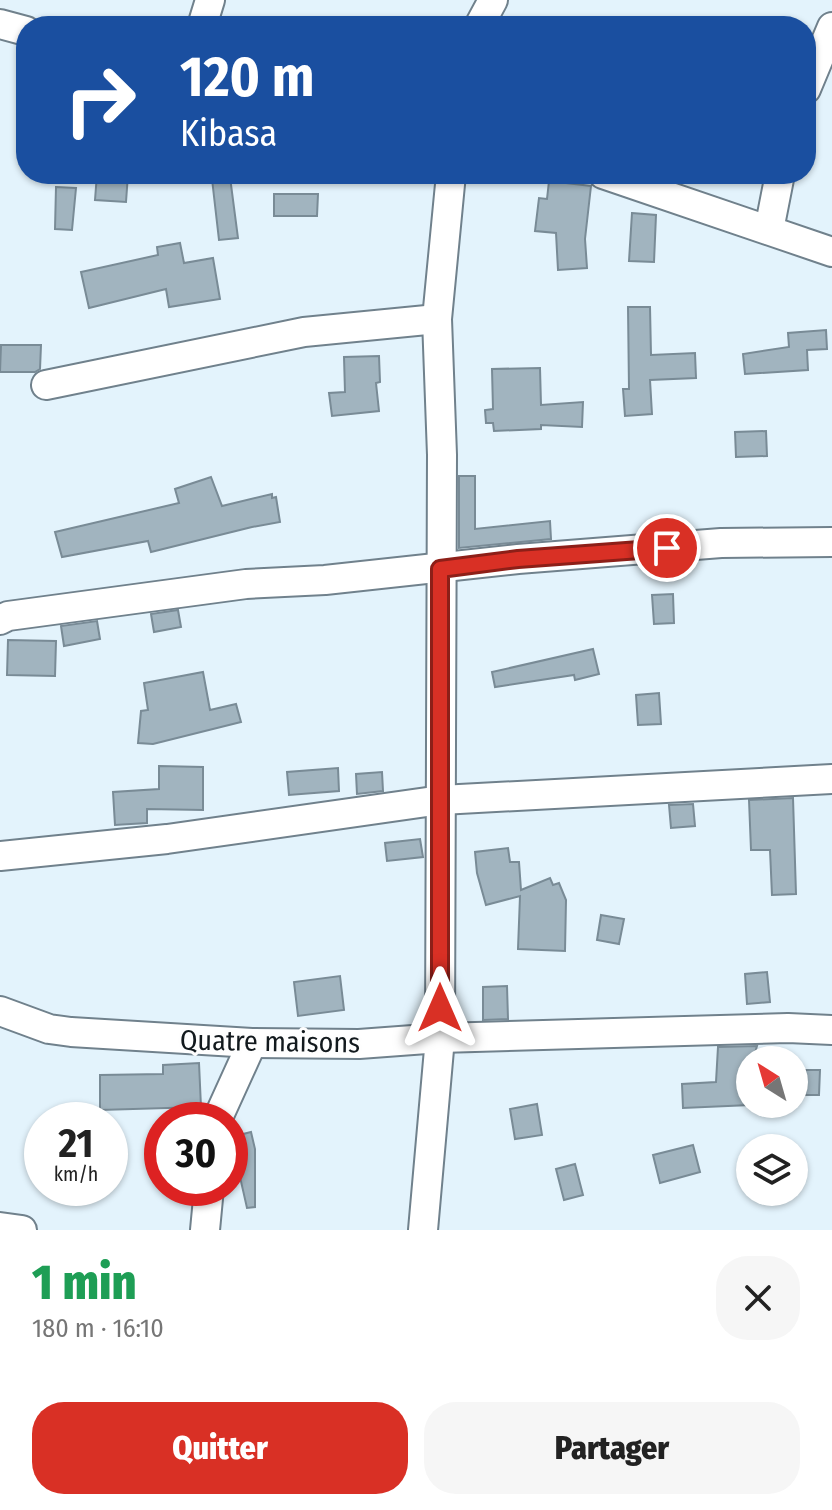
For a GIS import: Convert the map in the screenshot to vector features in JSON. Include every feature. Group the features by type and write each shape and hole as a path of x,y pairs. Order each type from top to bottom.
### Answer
{"street":[{"path":"816,65 832,27"},
{"path":"423,1230 440,1038 442,455 437,319 450,184"},
{"path":"631,184 832,252"},
{"path":"769,230 778,184"},
{"path":"46,385 304,332 437,319"},
{"path":"0,620 8,616 246,584 721,543 832,542"},
{"path":"0,856 167,839 441,800 832,779"},
{"name":"Quatre maisons","path":"0,1011 49,1029 71,1032 252,1043 359,1044 440,1038 788,1028 832,1030"},
{"path":"225,1102 252,1043"},
{"path":"205,1230 207,1206"},
{"path":"0,1227 22,1230"}],"building":[{"path":"96,184 127,184 126,202 95,200"},
{"path":"213,184 231,184 238,238 219,240"},
{"path":"549,184 591,186 585,239 587,268 558,270 556,233 535,231 539,198 547,199"},
{"path":"56,187 76,188 72,230 55,229"},
{"path":"274,194 318,194 317,216 274,216"},
{"path":"632,213 656,215 654,262 629,261"},
{"path":"180,243 184,263 213,258 220,299 169,307 166,289 89,308 81,272 158,255 157,247"},
{"path":"628,307 650,307 651,355 695,353 696,378 650,380 652,414 625,416 623,389 629,389"},
{"path":"826,330 827,349 807,350 808,370 745,374 743,354 789,347 788,333"},
{"path":"1,345 41,345 40,369 35,372 0,372"},
{"path":"379,356 380,382 376,383 379,411 332,416 329,393 345,392 344,357"},
{"path":"540,368 541,405 583,402 582,427 541,425 541,429 494,431 493,423 486,423 485,410 493,409 492,369"},
{"path":"766,431 767,456 736,457 735,432"},
{"path":"459,476 475,476 475,529 550,521 551,539 459,548"},
{"path":"211,477 222,506 272,494 272,498 276,497 280,522 151,552 148,541 62,557 55,532 179,503 175,489"},
{"path":"673,594 674,623 654,624 652,595"},
{"path":"178,610 181,627 154,632 151,614"},
{"path":"97,621 100,639 64,646 61,626"},
{"path":"8,640 56,641 55,676 7,675"},
{"path":"593,649 599,674 575,680 574,675 495,687 492,672"},
{"path":"203,672 210,710 236,704 241,722 153,744 138,743 141,711 148,710 144,683"},
{"path":"659,693 661,724 638,725 636,695"},
{"path":"159,766 203,767 203,810 147,809 147,823 115,825 113,792 159,789"},
{"path":"338,768 339,791 289,795 287,772"},
{"path":"382,772 383,791 357,794 356,774"},
{"path":"793,798 796,894 772,895 770,850 751,850 749,800"},
{"path":"693,804 695,826 671,828 669,805"},
{"path":"420,839 423,857 387,861 385,843"},
{"path":"508,848 510,862 519,862 521,890 550,878 553,885 559,883 566,900 565,951 518,949 520,896 486,905 475,852"},
{"path":"601,915 624,919 619,944 597,940"},
{"path":"767,972 770,1002 747,1004 745,974"},
{"path":"340,976 344,1010 298,1016 294,982"},
{"path":"507,986 508,1019 483,1020 483,987"},
{"path":"718,1047 736,1047 736,1106 683,1108 682,1084 716,1082"},
{"path":"199,1063 201,1102 144,1102 144,1109 128,1109 128,1102 100,1102 100,1075 163,1074 163,1065"},
{"path":"808,1070 820,1070 819,1095 808,1095"},
{"path":"537,1104 542,1135 515,1139 510,1109"},
{"path":"251,1132 255,1149 255,1207 247,1208 248,1206 248,1133"},
{"path":"693,1145 700,1172 660,1183 653,1155"},
{"path":"575,1164 583,1195 564,1200 556,1169"}],"route":[{"path":"440,1008 440,569 518,559 667,548"}]}
